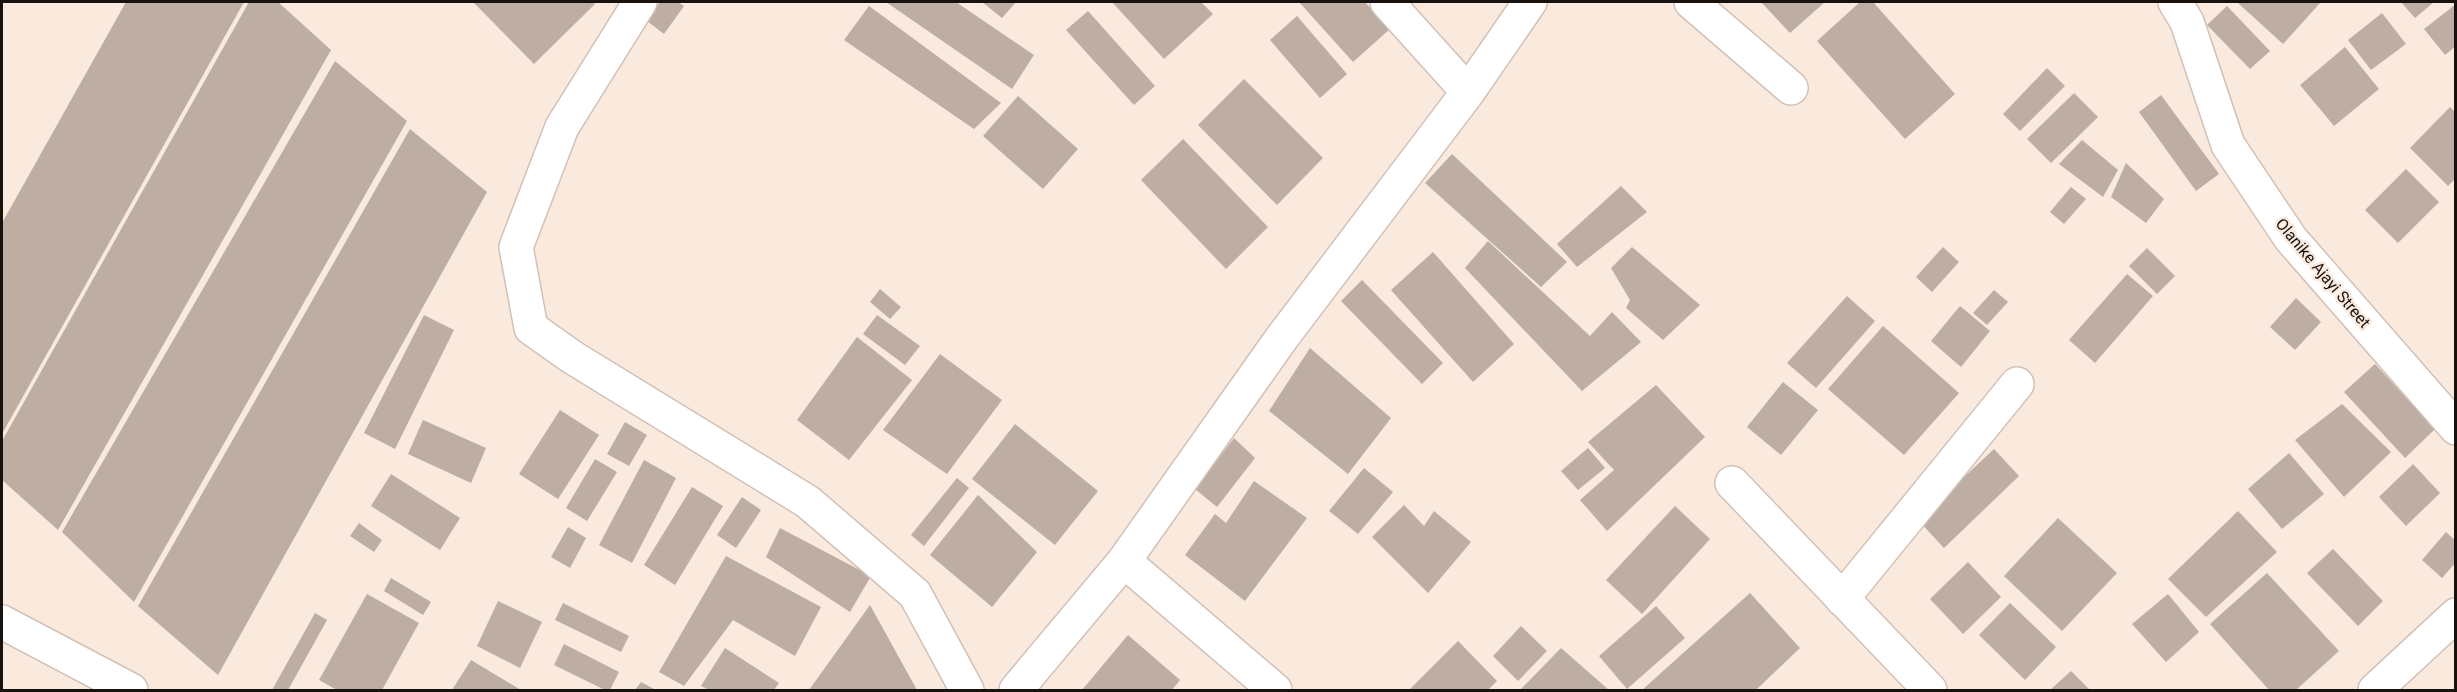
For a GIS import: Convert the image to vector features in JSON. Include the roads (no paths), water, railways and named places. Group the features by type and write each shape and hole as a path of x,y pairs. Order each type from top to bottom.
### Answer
{"street":[{"path":"640,2 562,127 516,247 531,328 572,357 808,502 915,594 967,690"},
{"path":"1387,2 1468,92"},
{"path":"1016,690 1124,561 1281,339 1468,92 1530,2"},
{"path":"1691,2 1791,88"},
{"name":"Olanike Ajayi Street","path":"2175,2 2187,22 2228,145 2291,239 2456,428"},
{"path":"1842,599 2017,384"},
{"path":"1732,483 1930,690"},
{"path":"1124,561 1275,690"},
{"path":"2375,690 2456,615"},
{"path":"2,622 131,690"}]}
